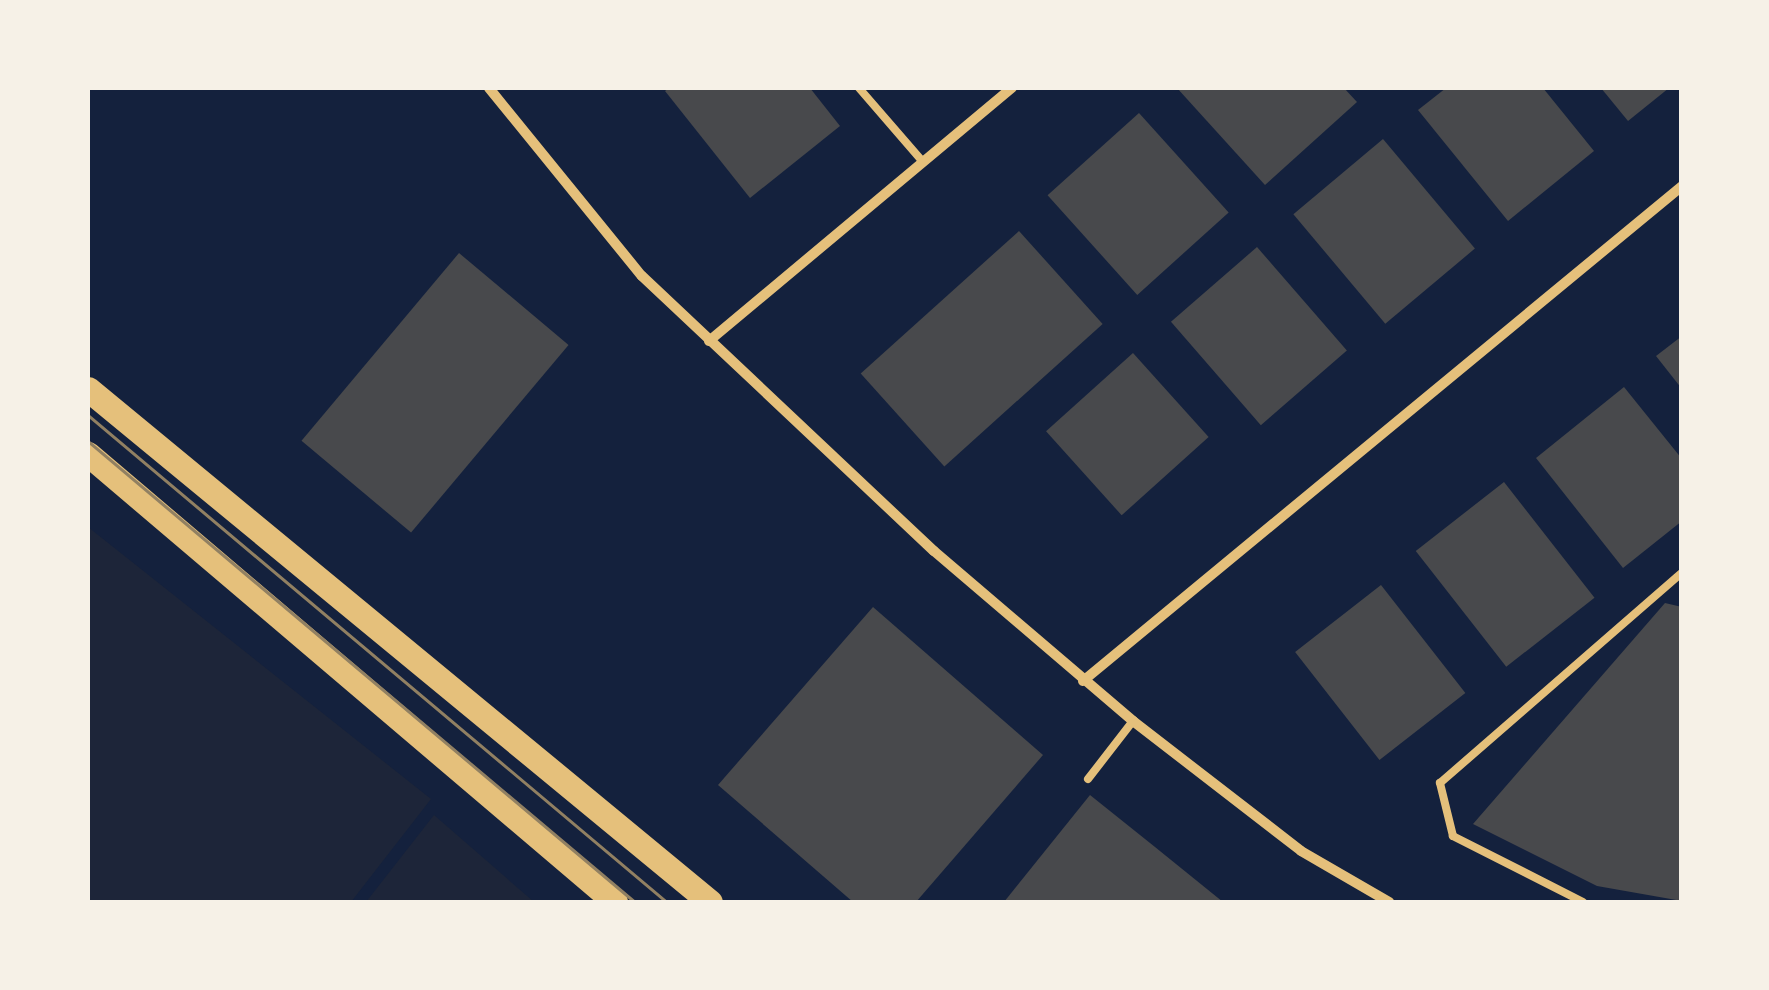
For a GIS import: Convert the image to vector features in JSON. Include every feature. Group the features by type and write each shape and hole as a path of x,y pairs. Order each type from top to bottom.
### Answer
{"main road":[{"path":"88,389 710,902"},
{"path":"88,454 615,902"}],"street":[{"path":"489,88 642,276 708,342 1133,722 1301,850 1388,902"},
{"path":"708,342 1012,88"},
{"path":"1084,681 1682,186"}],"lane":[{"path":"860,88 923,162"},
{"path":"1583,902 1452,836 1440,783 1682,574"},
{"path":"1088,779 1133,722"}],"shaded area":[{"path":"88,527 431,799 351,902 88,902"},
{"path":"434,815 534,902 366,902"}],"building":[{"path":"810,88 840,126 750,198 665,91"},
{"path":"1177,88 1344,88 1357,102 1265,185"},
{"path":"1446,88 1543,88 1594,151 1508,221 1418,110"},
{"path":"1601,88 1669,88 1628,121"},
{"path":"1139,113 1229,213 1137,295 1048,195"},
{"path":"1383,139 1475,249 1385,324 1293,214"},
{"path":"1019,231 1103,324 944,466 861,374"},
{"path":"1257,247 1347,350 1261,425 1171,322"},
{"path":"459,253 569,345 411,533 302,441"},
{"path":"1682,336 1682,389 1656,356"},
{"path":"1133,353 1209,437 1122,515 1046,431"},
{"path":"1624,387 1682,459 1682,521 1623,568 1536,458"},
{"path":"1504,482 1595,598 1506,667 1416,551"},
{"path":"1381,585 1465,693 1379,760 1295,652"},
{"path":"1665,603 1682,607 1682,901 1597,886 1473,824"},
{"path":"873,607 1043,755 916,902 853,902 718,785"},
{"path":"1090,795 1155,847 1223,902 1004,902"}],"tram line":[{"path":"88,415 667,902"},
{"path":"88,441 635,902"}]}
